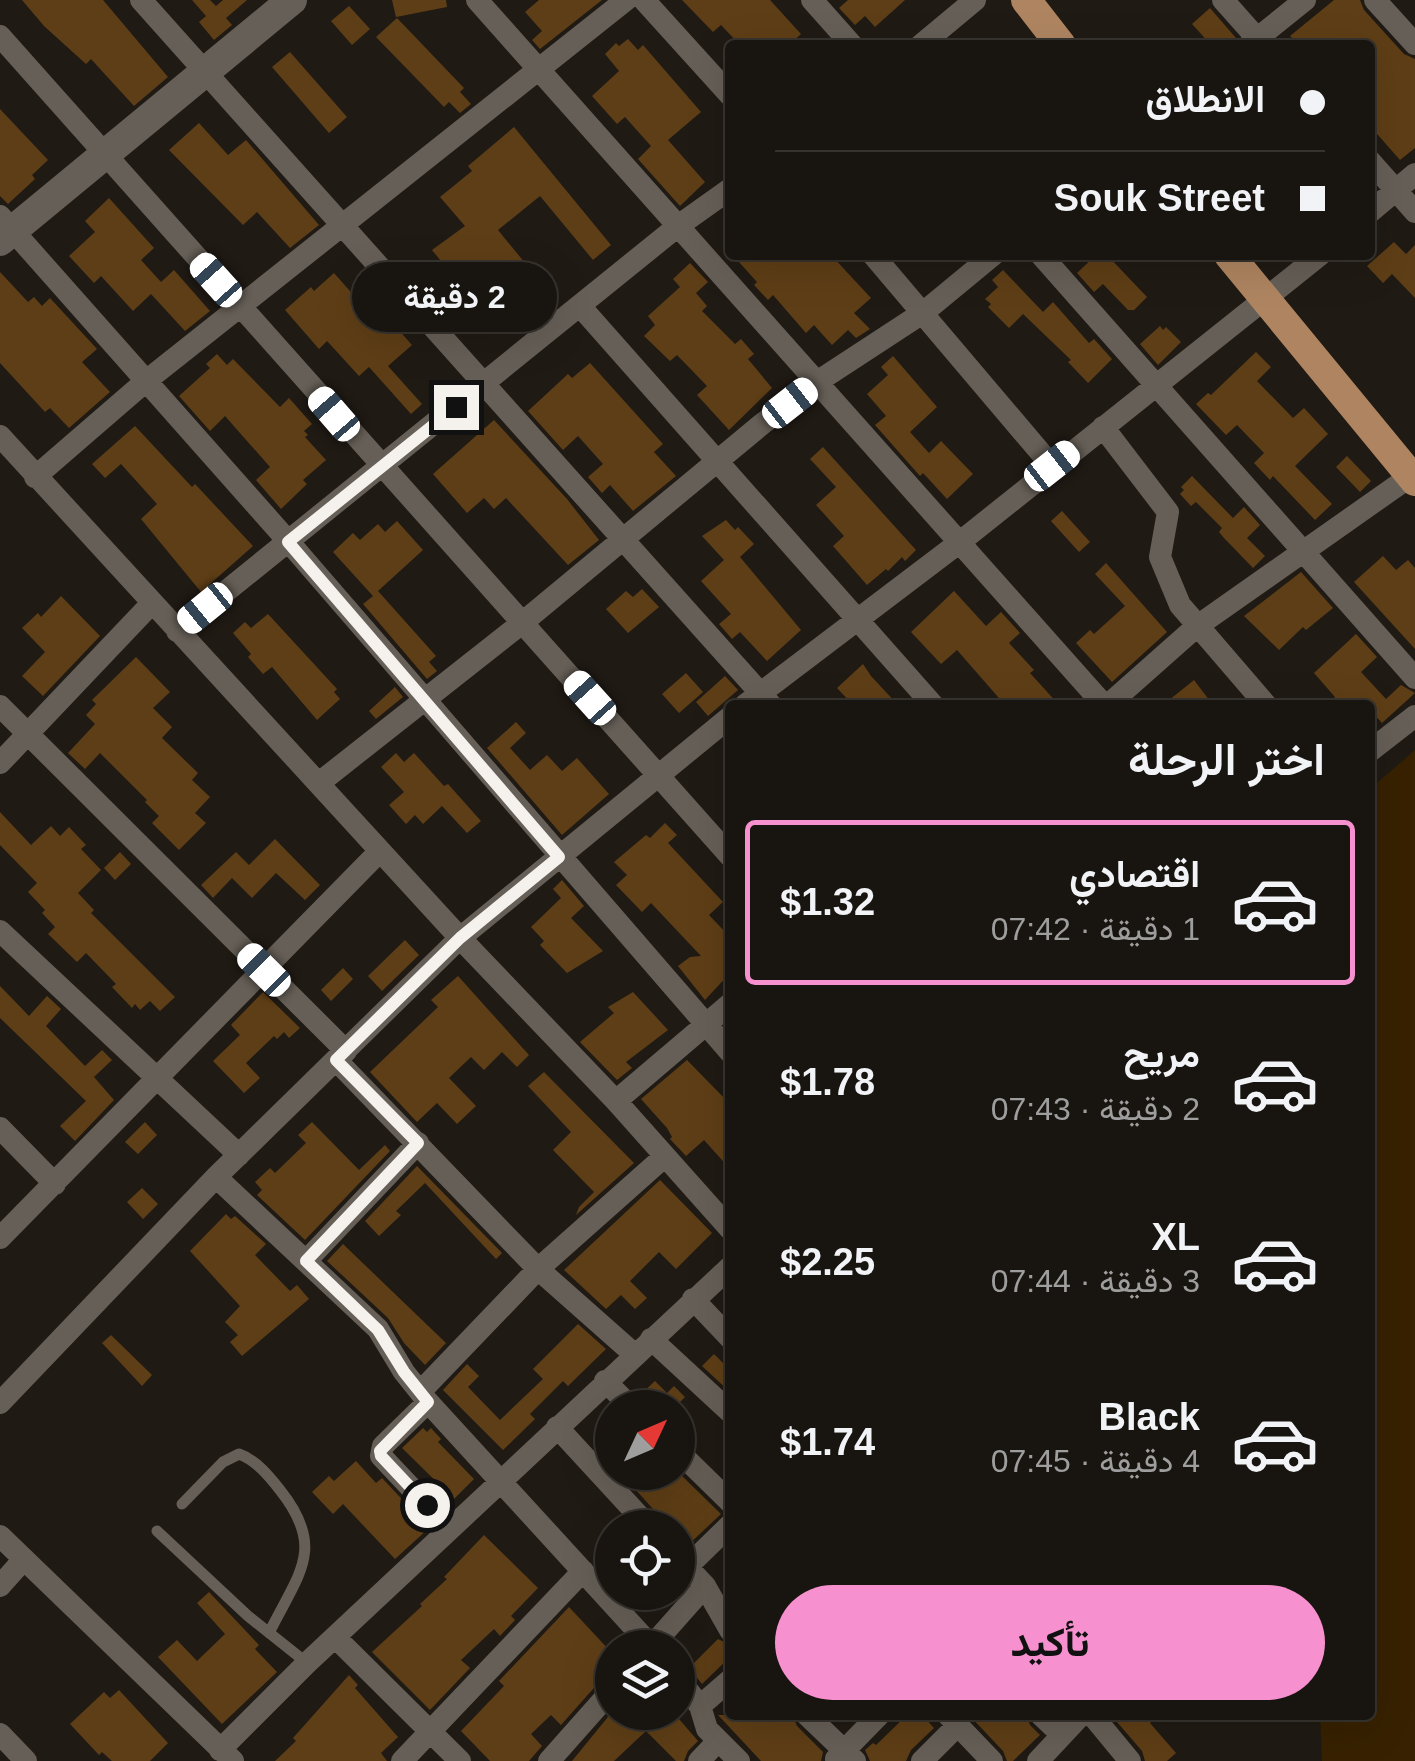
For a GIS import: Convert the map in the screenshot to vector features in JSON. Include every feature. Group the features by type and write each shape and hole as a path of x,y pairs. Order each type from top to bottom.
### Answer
{"main road":[{"path":"1026,0 1056,40"},
{"path":"1233,260 1355,412 1414,477"}],"street":[{"path":"141,0 485,383 758,700"},
{"path":"292,0 104,156 5,229 288,542 725,1046"},
{"path":"476,0 1102,700"},
{"path":"35,477 342,222 626,0"},
{"path":"644,0 725,89"},
{"path":"812,0 848,40"},
{"path":"927,40 975,0"},
{"path":"1223,0 1254,40"},
{"path":"1259,40 1304,0"},
{"path":"1375,0 1415,44"},
{"path":"0,36 725,850"},
{"path":"1375,167 1415,212"},
{"path":"1375,208 1415,174"},
{"path":"177,631 678,226 725,193"},
{"path":"877,260 1052,466"},
{"path":"318,783 522,623 817,382 924,312 986,260"},
{"path":"1046,260 1415,678"},
{"path":"760,700 1314,260"},
{"path":"580,306 929,700"},
{"path":"1103,427 1168,512 1161,566 1180,605 1262,700"},
{"path":"0,436 725,1224"},
{"path":"1112,700 1196,627 1302,550 1414,477"},
{"path":"0,763 152,603"},
{"path":"0,706 264,970 538,1270 725,1408"},
{"path":"1375,747 1415,716"},
{"path":"0,1403 216,1177 460,938 725,720"},
{"path":"0,1238 380,851"},
{"path":"0,931 239,1155"},
{"path":"616,1101 725,1009"},
{"path":"0,1128 55,1184"},
{"path":"306,1261 418,1143"},
{"path":"450,1530 381,1456 383,1446 538,1270 664,1157"},
{"path":"216,1177 378,1330 424,1397 637,1630"},
{"path":"0,1536 226,1755 307,1663 725,1271"},
{"path":"693,1299 725,1333"},
{"path":"605,1382 613,1390"},
{"path":"557,1427 633,1510"},
{"path":"695,1468 725,1497"},
{"path":"695,1552 725,1529"},
{"path":"0,1586 24,1558"},
{"path":"402,1761 583,1570"},
{"path":"695,1576 725,1621"},
{"path":"667,1630 705,1586"},
{"path":"335,1638 460,1761"},
{"path":"700,1706 725,1684"},
{"path":"695,1700 707,1728 739,1761"},
{"path":"550,1761 595,1709"},
{"path":"812,1720 845,1757 875,1720"},
{"path":"1046,1720 1062,1735"},
{"path":"1038,1761 1076,1720"},
{"path":"1096,1720 1130,1761"},
{"path":"922,1761 952,1721 992,1761"},
{"path":"0,1734 26,1761"},
{"path":"698,1761 718,1741"}],"lane":[{"path":"182,1504 222,1462 239,1454 249,1458 290,1503 306,1538 307,1555 270,1633"},
{"path":"157,1531 307,1663"}],"shaded area":[{"path":"1415,750 1415,1761 1322,1761 1320,1720 1375,1720 1375,785"}],"building":[{"path":"22,0 103,0 168,77 134,106 91,59 86,64"},
{"path":"192,0 210,0 216,6 223,0 247,0 226,18 232,25 214,40 199,22 206,16"},
{"path":"392,0 446,0 447,7 396,17"},
{"path":"539,0 602,0 540,49 532,40 542,31 525,12"},
{"path":"682,0 770,0 801,34 794,40 735,40 721,25 713,32"},
{"path":"848,0 905,0 875,27 865,16 855,25 839,8"},
{"path":"1334,0 1360,0 1364,10 1404,54 1415,59 1415,148 1400,160 1375,132 1375,40 1294,40 1290,36"},
{"path":"349,6 370,29 352,45 331,21"},
{"path":"1210,8 1235,40 1206,40 1192,24"},
{"path":"397,18 464,88 460,92 471,104 460,113 449,102 444,107 376,37"},
{"path":"628,39 638,50 643,45 701,112 668,140 705,182 680,206 638,159 651,146 625,117 617,124 592,96 619,71 605,54 616,43 619,46"},
{"path":"290,52 347,117 329,133 272,67"},
{"path":"0,109 48,160 32,175 35,179 8,204 0,196"},
{"path":"199,123 228,155 246,140 319,225 290,248 257,212 243,225 169,150"},
{"path":"514,127 611,245 593,260 540,196 498,230 548,291 533,303 522,289 488,319 432,250 465,226 440,197 472,171 468,166"},
{"path":"109,198 154,248 141,260 161,282 174,270 210,311 185,331 151,294 133,311 101,276 94,283 69,256 95,232 85,221"},
{"path":"1394,242 1406,254 1415,245 1415,298 1392,274 1383,283 1367,266"},
{"path":"836,260 871,298 854,313 870,329 856,338 848,330 832,345 814,325 806,333 773,295 768,300 739,262"},
{"path":"1091,260 1112,260 1147,297 1134,310 1128,310 1103,284 1094,292 1077,273"},
{"path":"690,263 708,282 696,293 707,306 702,311 735,344 741,339 754,354 748,359 772,388 729,430 697,395 707,386 677,355 670,361 644,336 655,325 648,316 680,287 673,279"},
{"path":"1003,270 1043,312 1053,302 1089,343 1094,339 1112,359 1088,383 1068,362 1071,360 1023,314 1009,328 988,307 991,304 985,299 998,287 992,280"},
{"path":"0,272 28,302 34,297 42,306 50,298 97,349 82,362 110,392 69,428 50,408 45,412 0,363"},
{"path":"334,273 357,299 376,288 387,302 379,308 412,345 388,366 422,404 411,414 369,367 359,376 327,341 319,349 285,310"},
{"path":"1160,326 1181,342 1158,365 1140,344"},
{"path":"1256,352 1271,367 1257,381 1293,418 1304,408 1328,434 1295,466 1332,504 1315,520 1273,476 1270,480 1254,463 1264,453 1237,425 1226,435 1196,404 1208,393 1211,395"},
{"path":"217,354 227,365 233,359 280,407 289,398 312,424 304,431 308,435 305,437 326,460 303,480 307,484 281,509 256,480 270,467 225,416 210,431 179,396 210,368 206,364"},
{"path":"893,356 937,407 910,432 929,453 941,441 973,474 947,499 923,473 920,476 875,425 886,416 867,394 888,375 881,367"},
{"path":"590,363 663,444 654,452 676,476 633,511 610,485 602,493 588,477 603,464 578,436 563,450 528,411 568,374 572,378"},
{"path":"494,420 599,540 568,565 506,498 494,509 484,498 467,513 433,474"},
{"path":"135,426 253,546 201,592 141,519 157,504 121,464 105,478 92,464"},
{"path":"823,447 916,550 867,585 833,546 844,536 816,505 836,487 810,459"},
{"path":"1347,456 1371,481 1360,492 1336,467"},
{"path":"1192,476 1233,518 1244,507 1260,525 1247,538 1265,556 1253,568 1219,532 1222,528 1196,502 1191,506 1180,494 1184,490 1181,487"},
{"path":"1062,511 1090,542 1079,552 1051,521"},
{"path":"726,520 754,544 740,557 801,630 767,661 740,632 732,639 719,624 731,614 701,581 724,560 702,536"},
{"path":"397,521 423,550 378,591 436,656 429,662 437,671 427,679 363,604 373,596 333,552 353,533 360,540 378,524 385,532"},
{"path":"1383,556 1396,570 1408,560 1415,568 1415,649 1354,582"},
{"path":"1106,563 1167,632 1112,682 1076,643 1090,630 1094,634 1125,606 1095,574"},
{"path":"1301,572 1333,608 1306,630 1303,627 1279,650 1244,616"},
{"path":"642,589 659,607 628,633 606,609 626,591 633,597"},
{"path":"954,591 986,626 1001,612 1020,633 1009,643 1054,700 1001,700 957,650 941,664 911,632"},
{"path":"61,596 100,636 43,696 22,676 45,652 22,628 38,613 41,617"},
{"path":"268,614 337,689 334,692 340,699 317,720 272,667 263,674 233,633 245,622 251,628"},
{"path":"1356,634 1377,657 1361,672 1386,699 1401,685 1415,693 1382,723 1375,715 1375,700 1332,700 1335,697 1314,673"},
{"path":"136,657 170,692 153,708 172,727 162,738 198,773 192,780 210,797 195,813 206,823 179,850 152,823 159,816 147,800 100,753 85,769 68,753 95,724 86,715 96,704 92,700"},
{"path":"863,664 893,700 848,700 837,688"},
{"path":"686,673 703,692 679,713 662,694"},
{"path":"725,676 738,690 708,716 696,702"},
{"path":"1194,680 1209,700 1169,700"},
{"path":"395,687 403,697 376,719 369,711"},
{"path":"516,722 526,733 510,748 530,770 547,755 562,771 577,758 609,794 562,835 487,748"},
{"path":"396,753 404,762 414,753 481,821 467,833 442,806 423,824 415,815 406,824 389,805 404,792 381,767"},
{"path":"0,812 31,845 51,826 60,836 69,827 86,845 81,849 101,870 78,893 94,910 91,913 175,997 160,1011 150,1001 140,1010 135,1004 132,1008 112,987 116,984 86,953 77,962 48,934 55,927 28,892 37,883 0,845"},
{"path":"665,823 677,835 668,843 723,902 709,915 725,932 725,978 705,1000 678,966 690,957 701,956 651,903 642,912 616,885 627,875 614,862 646,835 650,838"},
{"path":"275,839 320,885 305,900 276,873 252,898 232,878 213,898 201,885 236,852 249,865"},
{"path":"120,852 131,864 115,880 104,868"},
{"path":"562,880 584,906 571,918 603,951 567,973 540,945 544,941 531,927 561,898 553,889"},
{"path":"405,940 419,955 382,991 368,976"},
{"path":"343,968 353,979 331,1001 321,990"},
{"path":"458,976 529,1055 517,1067 502,1052 484,1070 471,1057 449,1078 476,1106 457,1124 437,1103 417,1122 370,1072 438,1007 431,1000"},
{"path":"0,986 29,1016 47,996 61,1009 46,1026 85,1066 102,1050 112,1060 94,1077 114,1100 75,1141 60,1126 86,1101 0,1018"},
{"path":"263,992 300,1028 289,1038 284,1032 277,1039 274,1036 246,1063 260,1078 244,1093 213,1061 240,1035 231,1025"},
{"path":"633,992 668,1030 626,1062 632,1068 617,1080 580,1042 614,1013 608,1007"},
{"path":"687,1060 725,1099 725,1163 704,1140 686,1156 641,1099"},
{"path":"544,1072 634,1163 576,1215 594,1192 553,1150 571,1132 528,1086"},
{"path":"145,1122 157,1135 138,1154 125,1142"},
{"path":"312,1122 359,1170 385,1145 390,1151 305,1240 257,1195 262,1190 255,1182 270,1168 275,1173 306,1143 298,1135"},
{"path":"417,1166 502,1253 496,1259 425,1183 396,1211 401,1215 379,1236 365,1221"},
{"path":"660,1180 712,1233 676,1269 659,1252 630,1281 647,1298 635,1309 621,1295 606,1309 564,1270"},
{"path":"142,1188 158,1204 143,1219 127,1202"},
{"path":"226,1214 231,1219 235,1216 266,1244 255,1255 290,1291 297,1285 309,1299 242,1356 230,1342 238,1335 225,1322 240,1306 190,1251"},
{"path":"343,1244 446,1343 425,1365 388,1318 327,1261"},
{"path":"578,1324 606,1349 568,1386 563,1381 530,1414 535,1419 503,1450 443,1390 467,1364 479,1376 468,1387 500,1420 543,1379 533,1369"},
{"path":"111,1335 152,1375 142,1386 102,1343"},
{"path":"714,1354 725,1365 725,1387 702,1366"},
{"path":"655,1381 664,1390 645,1390"},
{"path":"423,1428 427,1432 431,1428 441,1439 438,1442 474,1479 454,1499 402,1448"},
{"path":"356,1461 376,1483 382,1478 429,1528 395,1559 343,1504 333,1514 312,1492 329,1476 334,1481"},
{"path":"695,1489 721,1514 695,1538 695,1510 654,1510 636,1490"},
{"path":"484,1535 538,1588 511,1616 515,1620 500,1636 494,1629 461,1660 470,1668 430,1710 372,1652 422,1606"},
{"path":"209,1592 259,1645 255,1649 277,1672 222,1724 158,1657 177,1640 197,1661 225,1634 197,1603"},
{"path":"569,1607 595,1635 595,1687 561,1725 551,1715 531,1734 542,1746 529,1761 490,1761 461,1731 504,1686 499,1681"},
{"path":"718,1639 725,1642 725,1662 702,1684 695,1675 695,1662"},
{"path":"349,1675 358,1685 355,1688 398,1737 381,1753 387,1761 275,1761 296,1741 293,1738"},
{"path":"119,1690 168,1743 150,1761 112,1761 102,1752 99,1755 70,1724 104,1692 110,1698"},
{"path":"718,1715 725,1715 725,1720 794,1720 823,1752 821,1761 761,1761"},
{"path":"902,1720 927,1720 934,1728 911,1750 906,1761 870,1761 865,1750 873,1743 876,1745"},
{"path":"974,1720 1028,1720 1040,1735 1013,1761 1007,1761 1003,1751"},
{"path":"1153,1720 1150,1723 1176,1753 1167,1761 1145,1761 1142,1751 1117,1722"},
{"path":"597,1730 689,1730 698,1741 684,1761 676,1761 646,1731 614,1761 572,1761"}],"route":[{"path":"427,1505 380,1451 428,1402 378,1330 306,1261 418,1143 336,1060 460,938 559,857 288,542 456,407"}]}
